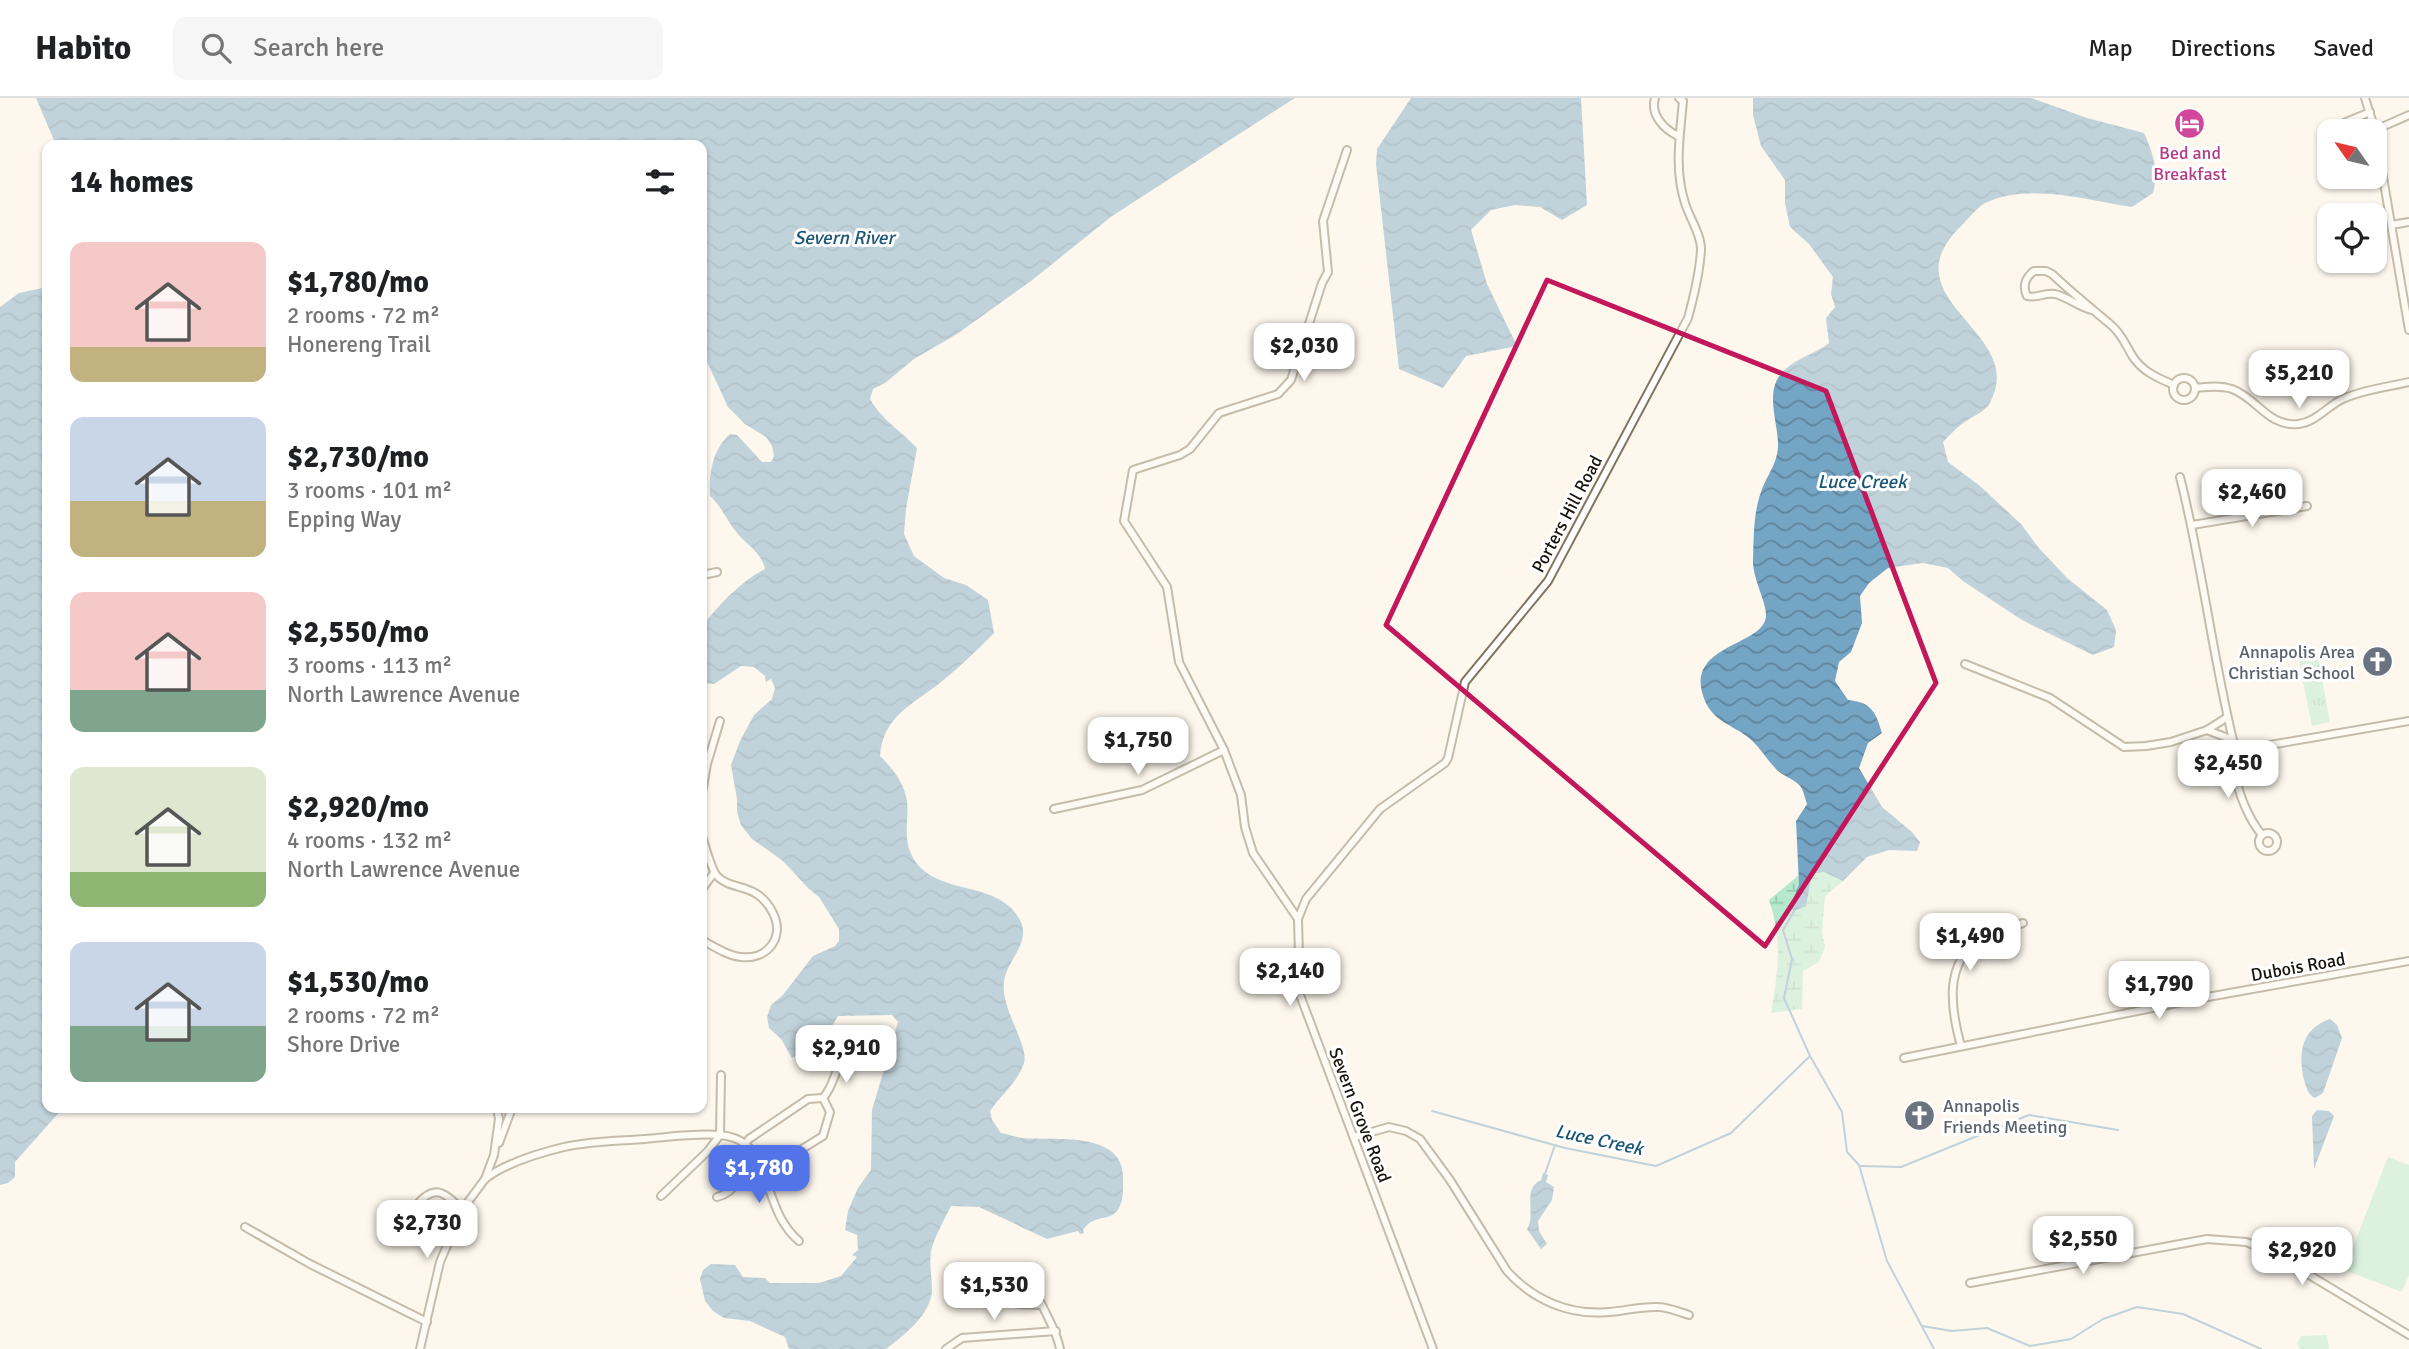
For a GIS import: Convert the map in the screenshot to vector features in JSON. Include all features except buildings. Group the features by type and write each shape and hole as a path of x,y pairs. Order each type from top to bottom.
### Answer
{"street":[{"path":"1654,98 1656,115 1661,124 1667,131 1678,136"},
{"name":"Porters Hill Road","path":"1298,919 1306,899 1380,809 1445,763 1465,682 1548,581 1688,318 1696,287 1701,246 1684,201 1678,163 1678,136 1683,101 1679,98"},
{"path":"2365,98 2372,119"},
{"path":"2353,119 2370,112"},
{"path":"2387,125 2409,115"},
{"path":"1298,919 1253,853 1245,827 1241,795 1224,750 1179,662 1167,587 1124,521 1133,470 1180,455 1190,449 1219,413 1279,394 1291,380 1322,283 1328,272 1323,222 1347,150"},
{"path":"2385,189 2409,330"},
{"path":"2391,225 2409,222"},
{"path":"2092,310 2057,295 2047,293 2032,298 2027,296 2024,285 2026,280 2034,271 2046,271 2113,326 2139,365 2148,373 2174,385"},
{"path":"2183,378 2191,381 2194,388 2192,396 2184,400 2176,397 2174,385 2183,378"},
{"path":"2194,388 2213,386 2233,389 2266,415 2279,422 2297,424 2312,420 2342,399 2409,382"},
{"path":"2180,477 2192,525 2226,718 2233,740 2235,772 2242,799 2262,835"},
{"path":"2192,525 2307,506"},
{"path":"707,574 717,572"},
{"path":"1965,664 2050,698 2124,747 2171,742 2207,730 2226,718"},
{"path":"707,764 720,721"},
{"path":"2235,751 2409,722"},
{"path":"2207,730 2233,740"},
{"path":"1054,809 1142,790 1224,750"},
{"path":"707,851 714,873 722,880 751,890 765,901 778,929 769,950 743,958 707,943"},
{"path":"707,882 714,873"},
{"name":"Severn Grove Road","path":"1298,919 1300,995 1433,1349"},
{"path":"1961,1046 1952,1002 1958,966 1980,939 2023,923"},
{"name":"Dubois Road","path":"1904,1058 2409,961"},
{"path":"822,1098 829,1090 847,1052"},
{"path":"661,1196 708,1151 720,1135 721,1075"},
{"path":"717,1197 729,1193 736,1185 745,1144 754,1135 808,1100 822,1098 830,1112 823,1136 762,1174"},
{"path":"494,1155 498,1113"},
{"path":"420,1349 440,1262 462,1210 485,1179 510,1113"},
{"path":"1354,1138 1389,1127 1406,1131 1420,1139 1450,1180 1507,1271 1515,1280 1545,1301 1576,1312 1660,1307 1689,1315"},
{"path":"485,1179 498,1170 567,1146 600,1141 720,1135 745,1144 758,1161 779,1216 799,1241"},
{"path":"416,1206 424,1196 436,1192 448,1195 462,1210"},
{"path":"245,1227 310,1264 427,1322"},
{"path":"1969,1283 2207,1239 2246,1242 2271,1252 2409,1335"},
{"path":"1042,1305 1010,1303 989,1296 985,1292 984,1282 992,1272 1003,1270 1014,1273 1032,1287 1042,1305 1056,1331 1060,1349"},
{"path":"946,1349 962,1338 1056,1331"}],"highlighted area":[{"path":"1547,280 1826,391 1936,683 1765,946 1386,625"}],"green space":[{"path":"2317,652 2330,722 2312,726 2298,656"},
{"path":"1824,872 1843,881 1825,896 1822,932 1825,947 1819,962 1803,971 1802,1009 1771,1013 1778,943 1769,900 1799,875 1799,884 1790,907 1806,906 1812,874"},
{"path":"2388,1157 2409,1165 2409,1275 2402,1292 2344,1270"},
{"path":"2327,1335 2329,1349 2300,1349 2297,1344 2301,1336"}],"water":[{"name":"Severn River","path":"36,98 1295,98 1112,216 1031,281 873,389 870,399 886,419 917,448 904,534 914,556 944,578 966,585 988,600 994,633 955,670 901,712 887,730 880,756 901,782 907,801 909,848 920,867 944,882 1000,900 1011,908 1023,928 1020,946 1004,981 1004,992 1022,1046 1024,1063 1014,1082 990,1111 992,1120 1001,1133 1022,1138 1083,1141 1111,1151 1120,1161 1123,1176 1122,1200 1116,1212 1090,1223 1083,1229 1084,1233 1080,1234 1078,1231 1047,1239 979,1207 951,1206 931,1251 932,1290 927,1308 915,1324 886,1349 789,1349 785,1337 750,1321 724,1318 713,1311 705,1301 700,1279 703,1270 711,1264 735,1265 743,1277 765,1278 770,1283 819,1283 841,1276 857,1257 852,1255 858,1250 857,1235 845,1230 848,1211 858,1188 871,1170 872,1110 898,1022 892,1015 838,1016 822,1043 792,1058 781,1039 769,1028 767,1017 771,1005 782,996 813,956 835,946 839,941 839,929 819,897 783,861 752,839 741,825 737,812 731,765 754,715 772,699 775,688 771,679 766,682 765,676 754,667 741,666 714,684 707,683 707,620 731,594 765,569 757,554 737,533 710,496 715,455 730,434 737,435 762,462 771,462 774,456 766,437 745,424 728,407 707,362 707,140 54,140"},
{"path":"1411,98 1581,98 1587,205 1562,220 1540,207 1515,205 1491,210 1471,230 1487,284 1517,346 1466,356 1443,388 1399,369 1376,164 1377,149"},
{"name":"Luce Creek","path":"1753,98 2031,98 2087,118 2144,133 2155,170 2153,193 2132,207 2039,193 2002,197 1985,203 1962,225 1943,249 1939,271 1944,290 1956,309 1986,345 1995,365 1996,386 1988,406 1959,426 1943,442 1948,462 1980,486 2021,524 2067,578 2107,610 2116,630 2114,647 2093,655 2022,620 1948,568 1923,563 1888,568 1869,583 1860,596 1862,623 1851,652 1839,662 1835,681 1848,700 1862,703 1875,714 1882,733 1868,743 1859,768 1882,807 1920,842 1917,851 1889,850 1867,857 1843,881 1824,872 1812,874 1806,906 1794,911 1790,907 1799,884 1796,821 1807,804 1803,791 1797,783 1777,770 1749,738 1713,714 1705,701 1701,682 1704,668 1713,657 1752,634 1762,626 1766,616 1753,566 1758,501 1774,465 1778,447 1773,392 1785,370 1829,343 1826,318 1835,307 1831,294 1833,277 1809,244 1790,227 1785,203 1785,180 1761,146 1753,115"},
{"path":"42,288 42,1113 59,1113 15,1162 15,1177 0,1185 0,307 19,293"},
{"path":"2330,1019 2337,1025 2342,1038 2323,1093 2315,1098 2309,1093 2304,1080 2302,1051 2307,1036 2313,1029"},
{"path":"2317,1110 2329,1111 2334,1116 2314,1169 2312,1116"},
{"path":"1543,1173 1548,1175 1546,1182 1554,1187 1552,1200 1538,1221 1539,1231 1547,1244 1541,1249 1527,1229 1531,1216 1532,1189 1541,1180"}],"waterway":[{"name":"Luce Creek","path":"1794,911 1783,930 1792,959 1784,998 1810,1056 1842,1112 1847,1152 1859,1165 1887,1261 1934,1349"},
{"name":"Luce Creek","path":"1432,1111 1565,1148 1656,1166 1731,1133 1809,1057"},
{"path":"1861,1166 1901,1167 2029,1115 2118,1130"},
{"path":"1545,1174 1555,1145"},
{"name":"Luce Creek","path":"1922,1326 1952,1331 1987,1328 2030,1346 2071,1339 2103,1319 2137,1307 2183,1314 2261,1349"}],"place":[{"name":"Bed and Breakfast","path":"2190,123"},
{"name":"Annapolis Area Christian School","path":"2378,662"},
{"name":"Annapolis Friends Meeting","path":"1920,1116"}]}
